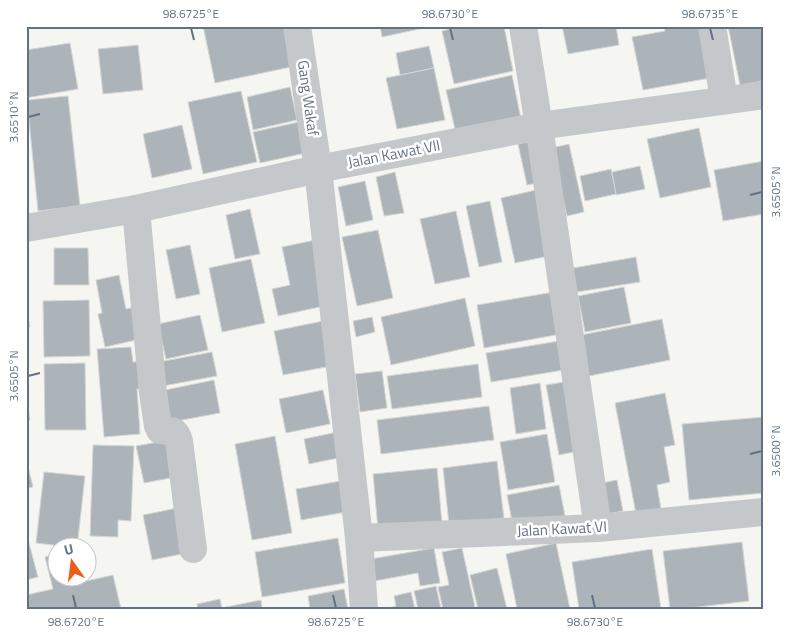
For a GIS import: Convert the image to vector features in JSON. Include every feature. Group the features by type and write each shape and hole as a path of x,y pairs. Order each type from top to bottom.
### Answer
{"street":[{"name":"Gang Wakaf","path":"297,26 318,169 359,538 364,609"},
{"path":"523,26 598,528"},
{"path":"712,26 724,100"},
{"name":"Jalan Kawat VII","path":"26,228 136,208 318,169 539,126 764,95"},
{"path":"136,208 153,393 158,426 160,430 173,431 177,434 180,442 193,549"},
{"name":"Jalan Kawat VI","path":"359,538 598,528 764,512"}],"building":[{"path":"203,26 287,26 296,66 215,83"},
{"path":"380,26 434,26 382,37"},
{"path":"462,26 504,26 513,71 454,84 442,31"},
{"path":"562,26 616,26 619,45 568,54"},
{"path":"664,26 707,26 716,77 643,90 632,37 665,31"},
{"path":"728,26 764,26 764,81 740,85"},
{"path":"70,43 78,89 26,98 26,50"},
{"path":"138,45 143,90 103,94 98,49"},
{"path":"429,46 434,68 400,75 396,53"},
{"path":"434,68 445,120 397,129 386,78"},
{"path":"512,75 522,124 457,138 446,90"},
{"path":"290,87 297,120 253,130 247,97"},
{"path":"241,91 257,162 203,174 188,102"},
{"path":"68,96 80,206 38,211 27,100"},
{"path":"299,122 306,153 260,163 253,132"},
{"path":"182,125 192,169 152,178 143,134"},
{"path":"699,128 711,187 660,198 647,139"},
{"path":"535,140 543,182 527,185 518,144"},
{"path":"569,144 584,212 567,216 552,148"},
{"path":"764,161 764,214 723,221 714,170"},
{"path":"640,166 645,189 616,195 612,172"},
{"path":"611,169 616,194 585,201 580,176"},
{"path":"395,172 404,213 384,216 376,177"},
{"path":"365,181 373,220 346,226 338,187"},
{"path":"536,190 549,256 515,263 501,198"},
{"path":"490,201 502,262 479,267 466,206"},
{"path":"250,209 260,254 235,259 226,215"},
{"path":"456,211 470,277 435,284 420,219"},
{"path":"378,230 393,298 357,306 342,237"},
{"path":"315,240 329,305 278,316 272,289 290,285 282,247"},
{"path":"190,245 200,294 176,299 166,250"},
{"path":"54,248 88,248 89,285 54,285"},
{"path":"636,257 640,282 577,292 573,268"},
{"path":"251,259 265,323 222,332 209,268"},
{"path":"119,275 126,309 135,307 141,339 105,347 98,314 102,313 96,280"},
{"path":"624,287 631,323 585,332 578,296"},
{"path":"554,292 561,334 484,348 477,305"},
{"path":"465,298 475,346 391,365 381,317"},
{"path":"89,300 90,356 44,357 43,301"},
{"path":"26,304 30,327 26,327"},
{"path":"200,315 208,350 166,359 158,324"},
{"path":"372,317 375,332 356,337 353,321"},
{"path":"662,319 670,360 589,376 581,335"},
{"path":"328,320 337,365 283,375 274,331"},
{"path":"559,341 564,370 491,382 486,353"},
{"path":"131,347 133,362 147,361 149,388 137,389 140,434 104,437 97,349"},
{"path":"212,352 217,376 163,386 159,362"},
{"path":"85,363 86,430 45,430 44,364"},
{"path":"478,364 482,397 392,409 387,376"},
{"path":"382,371 387,408 360,412 355,374"},
{"path":"214,380 220,413 166,423 160,391"},
{"path":"570,381 583,450 559,455 546,385"},
{"path":"540,383 546,429 516,434 510,388"},
{"path":"323,390 330,424 286,433 279,399"},
{"path":"665,393 675,445 664,447 670,482 657,485 661,509 636,514 615,403"},
{"path":"26,395 30,420 26,421"},
{"path":"489,406 494,440 381,454 377,420"},
{"path":"764,417 764,493 689,500 682,424"},
{"path":"342,431 348,456 309,464 304,439"},
{"path":"547,434 555,482 508,490 500,442"},
{"path":"275,436 292,533 252,540 235,444"},
{"path":"174,439 181,476 144,483 136,446"},
{"path":"93,445 134,446 131,521 118,520 118,537 90,536"},
{"path":"26,459 33,487 26,488"},
{"path":"497,461 504,518 449,524 443,468"},
{"path":"437,468 442,523 378,529 373,474"},
{"path":"44,472 85,476 78,538 48,538 48,544 36,543"},
{"path":"346,480 352,511 301,520 296,489"},
{"path":"617,480 623,511 602,515 596,484"},
{"path":"559,485 565,516 513,526 507,495"},
{"path":"177,508 187,553 152,560 143,515"},
{"path":"26,532 38,577 26,580"},
{"path":"338,538 345,583 262,597 255,552"},
{"path":"742,542 749,601 670,609 663,551"},
{"path":"556,543 570,609 517,609 506,554"},
{"path":"434,548 440,583 420,586 418,573 369,582 365,560"},
{"path":"462,548 475,607 443,609 438,587 449,585 442,552"},
{"path":"652,549 661,609 579,609 572,562"},
{"path":"48,556 48,569 45,557"},
{"path":"497,568 507,609 478,609 470,575"},
{"path":"113,575 121,609 26,609 26,595 53,589 98,588 98,578"},
{"path":"436,586 441,609 418,609 414,591"},
{"path":"344,589 348,609 310,609 308,596"},
{"path":"411,592 415,609 385,609 396,606 394,596"},
{"path":"220,599 222,609 198,609 197,604"},
{"path":"261,600 262,609 227,609 226,607"}]}
